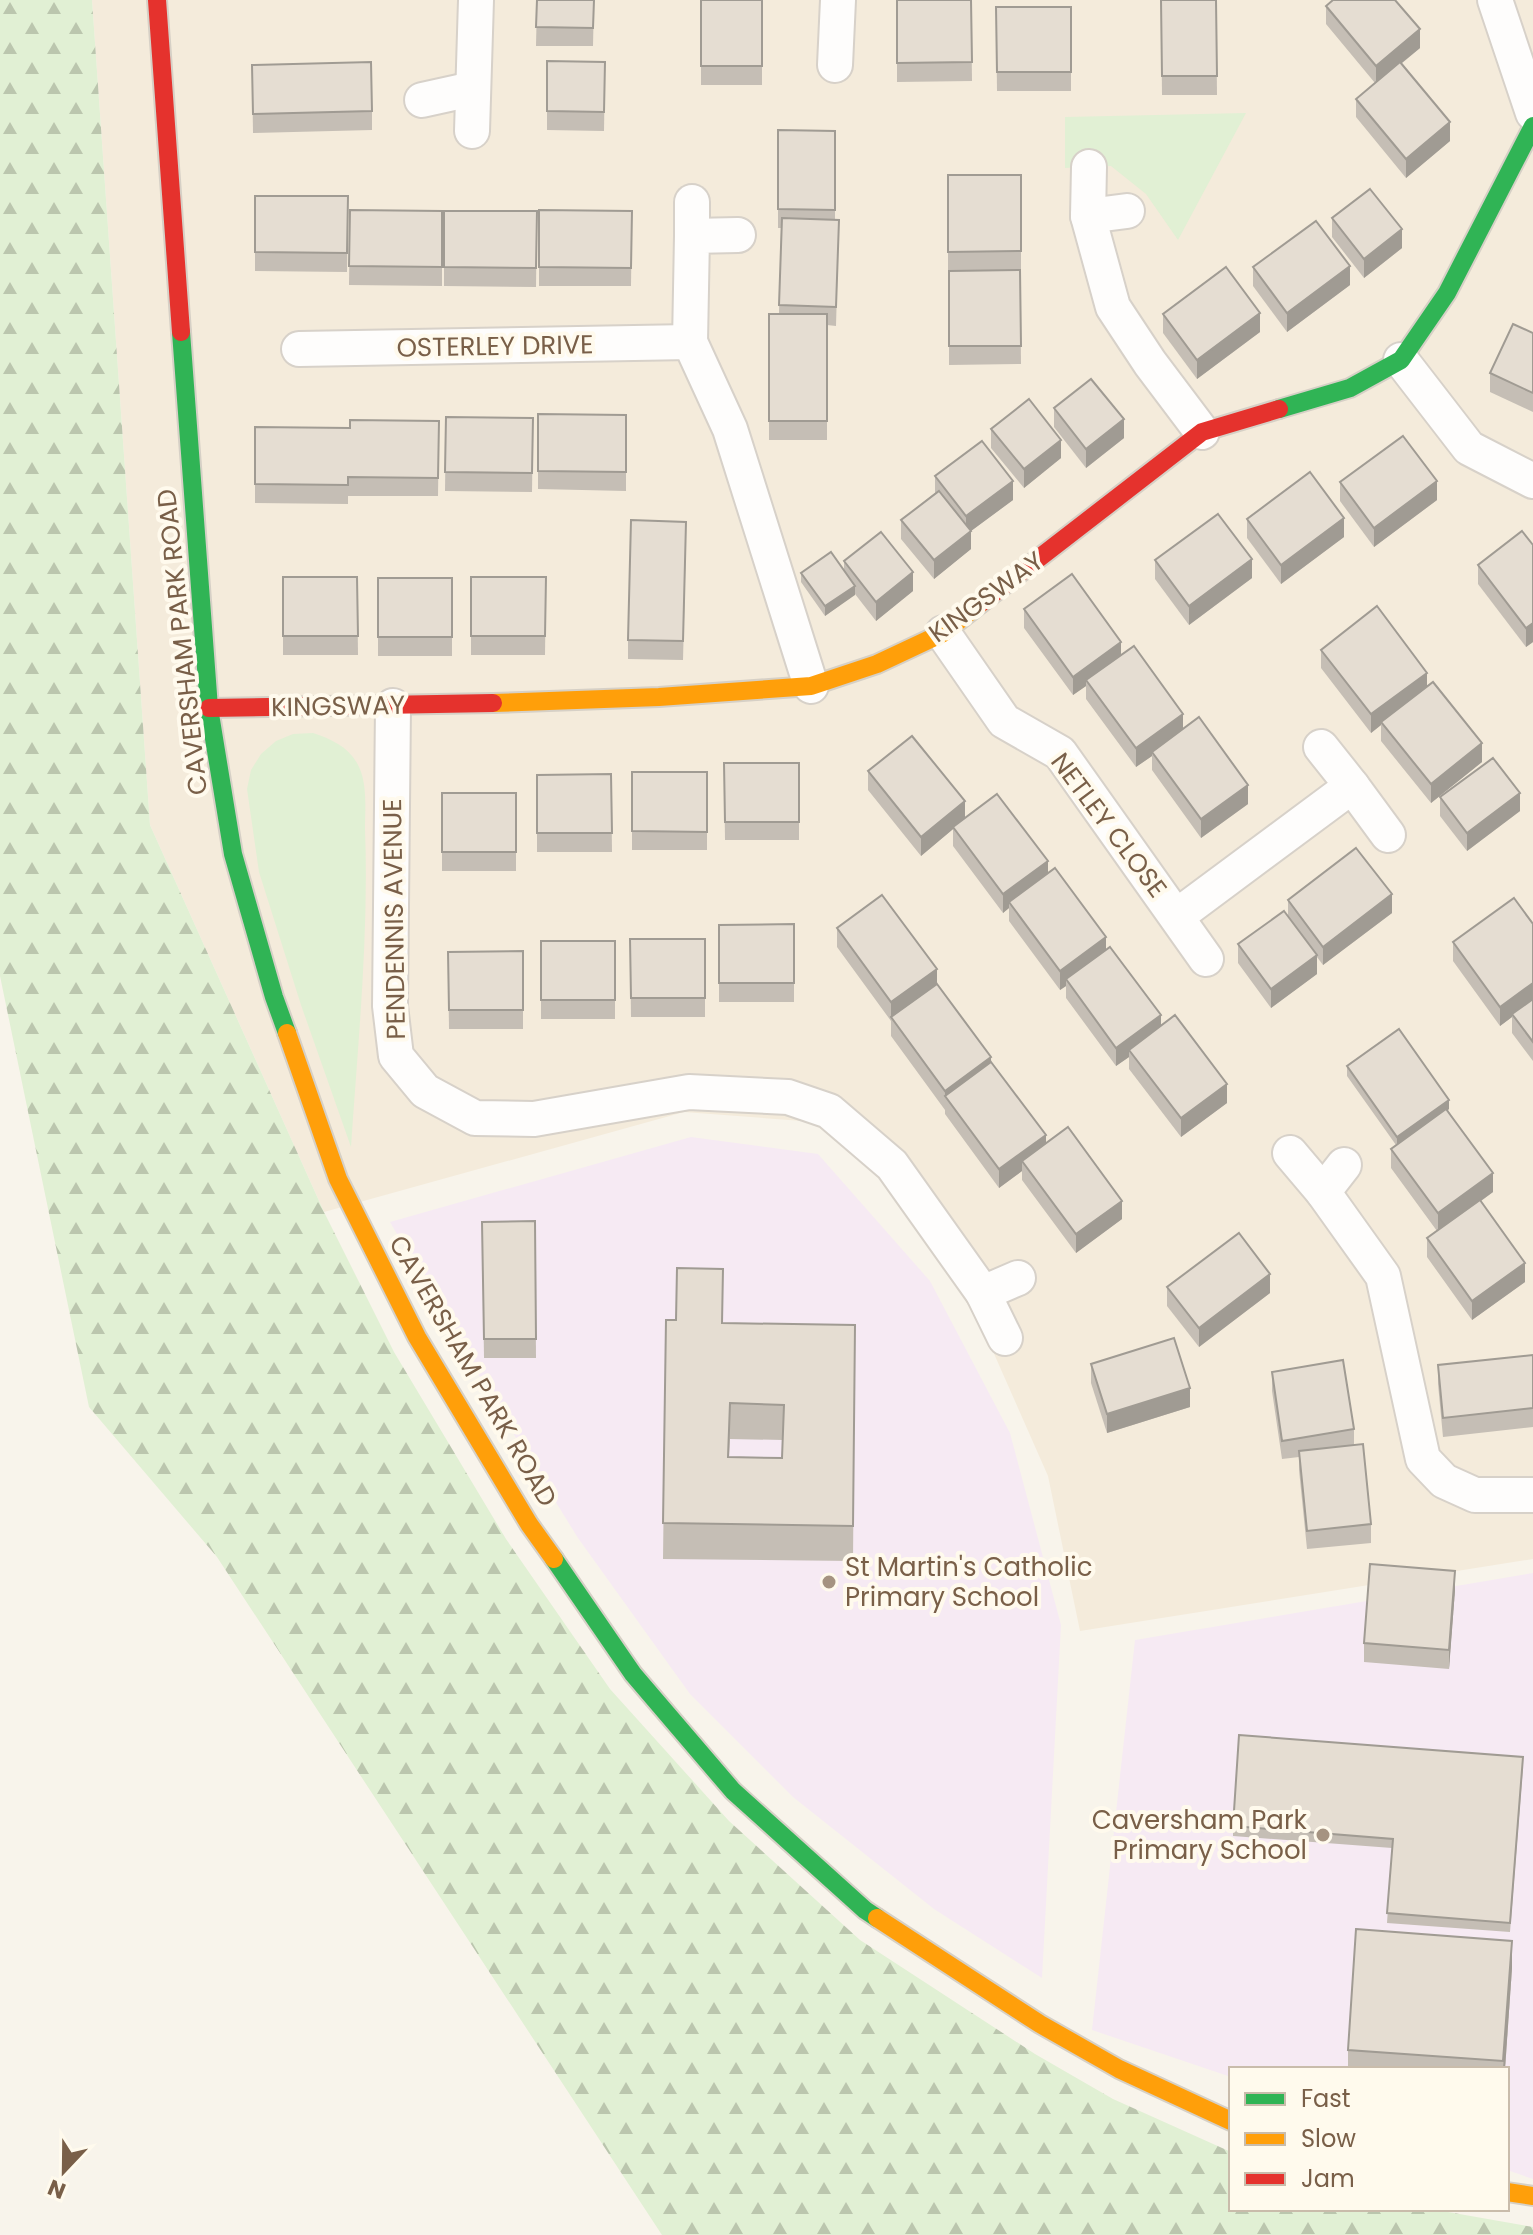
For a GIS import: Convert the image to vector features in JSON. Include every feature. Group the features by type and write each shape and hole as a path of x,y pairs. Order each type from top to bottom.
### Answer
{"street":[{"name":"CAVERSHAM PARK ROAD","path":"157,0 209,708 233,854 274,997 338,1179 417,1337 529,1524 633,1674 733,1791 865,1910 1053,2032 1119,2069 1229,2120"},
{"path":"472,131 476,0"},
{"path":"835,65 838,0"},
{"path":"1495,0 1533,113"},
{"path":"422,100 472,89"},
{"name":"KINGSWAY","path":"209,708 393,706 659,697 811,686 877,664 943,633 1202,432 1350,388 1401,360 1447,293 1533,126"},
{"path":"1089,167 1088,216 1113,307 1202,432"},
{"path":"692,202 690,342 730,429 811,686"},
{"path":"1088,216 1127,211"},
{"path":"692,236 738,235"},
{"name":"OSTERLEY DRIVE","path":"299,349 690,342"},
{"path":"1401,360 1469,448 1533,481"},
{"name":"NETLEY CLOSE","path":"943,633 1004,721 1060,753 1206,959"},
{"name":"PENDENNIS AVENUE","path":"393,706 390,1006 396,1056 425,1091 475,1118 534,1119 689,1092 788,1097 829,1111 892,1165 983,1293 1005,1338"},
{"path":"1321,747 1388,835"},
{"name":"NETLEY CLOSE","path":"1177,916 1352,786"},
{"path":"1290,1153 1323,1192 1383,1276 1423,1459 1444,1481 1475,1495 1533,1495"},
{"path":"1323,1192 1344,1165"},
{"path":"983,1293 1018,1278"},
{"path":"1509,2192 1533,2196"}],"shaded area":[{"path":"92,0 1533,0 1533,1559 1080,1631 1048,1476 980,1322 895,1196 829,1123 684,1112 324,1212 150,825"},
{"name":"St Martin's Catholic Primary School","path":"691,1137 818,1154 930,1281 1010,1433 1061,1625 1042,1978 934,1909 793,1797 690,1694 578,1538 505,1420 390,1222"},
{"name":"Caversham Park Primary School","path":"1533,1573 1533,2179 1509,2171 1509,2067 1229,2067 1229,2076 1092,2030 1135,1640"}],"green space":[{"path":"0,0 92,0 150,825 324,1212 394,1352 506,1539 610,1689 729,1821 860,1940 1035,2054 1113,2099 1229,2151 1229,2211 1442,2211 1533,2227 1533,2235 662,2235 217,1557 89,1407 0,976"},
{"path":"1246,113 1178,240 1146,194 1111,166 1065,168 1065,117"},
{"path":"313,733 348,752 361,770 364,787 364,949 351,1147 259,872 247,789 251,770 261,754 276,741 293,734"}],"building":[{"path":"537,0 594,0 593,28 536,27"},
{"path":"701,0 762,0 762,66 701,66"},
{"path":"897,0 971,0 972,62 897,63"},
{"path":"1161,0 1216,0 1217,76 1162,76"},
{"path":"1333,0 1395,0 1420,29 1376,66 1326,6"},
{"path":"996,7 1071,7 1071,72 997,72"},
{"path":"547,61 605,62 604,112 547,111"},
{"path":"371,62 372,111 253,114 252,65"},
{"path":"1400,62 1450,122 1406,159 1356,99"},
{"path":"778,130 835,131 835,210 778,209"},
{"path":"948,175 1021,175 1021,251 948,252"},
{"path":"1370,189 1402,229 1364,259 1332,218"},
{"path":"255,196 348,196 347,253 255,252"},
{"path":"350,210 442,211 442,267 349,266"},
{"path":"539,210 632,211 631,268 539,267"},
{"path":"444,211 537,211 536,268 444,267"},
{"path":"782,218 839,220 836,307 779,305"},
{"path":"1316,221 1350,266 1287,313 1253,267"},
{"path":"1226,267 1260,313 1197,360 1163,314"},
{"path":"1020,270 1021,346 949,346 949,271"},
{"path":"769,314 827,314 827,421 769,421"},
{"path":"1513,324 1533,333 1533,393 1490,373"},
{"path":"1091,379 1124,419 1086,449 1054,408"},
{"path":"1029,399 1061,440 1024,469 991,429"},
{"path":"538,414 626,415 626,472 538,471"},
{"path":"446,417 533,418 532,473 445,472"},
{"path":"350,420 439,421 438,478 348,477 348,485 255,484 255,427 350,428"},
{"path":"1403,436 1437,481 1374,528 1340,482"},
{"path":"982,441 1013,481 966,516 935,476"},
{"path":"1310,472 1344,518 1281,565 1247,519"},
{"path":"939,491 971,531 934,560 901,520"},
{"path":"1218,514 1252,559 1189,606 1155,560"},
{"path":"631,520 686,522 683,641 628,640"},
{"path":"1522,531 1533,545 1533,623 1526,628 1478,565"},
{"path":"881,532 913,572 876,602 844,561"},
{"path":"831,552 855,586 825,606 801,573"},
{"path":"1072,574 1121,642 1073,677 1024,609"},
{"path":"283,577 357,577 358,636 283,636"},
{"path":"471,577 546,577 545,636 471,636"},
{"path":"378,578 452,578 452,637 378,637"},
{"path":"1377,606 1427,673 1371,714 1321,650"},
{"path":"1134,646 1183,714 1136,748 1086,680"},
{"path":"1433,682 1482,743 1431,784 1381,722"},
{"path":"1199,717 1248,785 1201,819 1152,752"},
{"path":"912,736 965,801 921,837 868,771"},
{"path":"1493,758 1520,793 1467,833 1440,797"},
{"path":"724,763 799,763 799,822 725,822"},
{"path":"632,772 707,772 707,832 632,831"},
{"path":"611,774 612,833 537,833 537,775"},
{"path":"442,793 516,793 516,852 442,852"},
{"path":"997,794 1048,861 1003,894 953,827"},
{"path":"1356,848 1392,894 1323,947 1288,900"},
{"path":"1055,868 1106,937 1060,971 1009,902"},
{"path":"882,895 937,969 891,1002 837,928"},
{"path":"1514,898 1533,924 1533,983 1500,1007 1453,942"},
{"path":"1284,911 1317,955 1271,989 1238,944"},
{"path":"794,924 794,983 719,983 719,925"},
{"path":"630,939 705,939 705,998 631,998"},
{"path":"541,941 615,941 615,1000 541,1000"},
{"path":"1110,947 1161,1015 1116,1048 1066,979"},
{"path":"523,951 523,1010 449,1010 448,952"},
{"path":"937,984 991,1057 945,1091 891,1017"},
{"path":"1533,999 1533,1042 1512,1014"},
{"path":"1175,1015 1227,1084 1181,1118 1129,1050"},
{"path":"1399,1029 1449,1100 1397,1137 1347,1066"},
{"path":"991,1062 1046,1135 999,1169 945,1096"},
{"path":"1446,1109 1493,1173 1438,1213 1391,1149"},
{"path":"1068,1127 1122,1201 1076,1234 1022,1161"},
{"path":"1480,1200 1525,1263 1472,1301 1427,1238"},
{"path":"535,1221 536,1339 484,1339 482,1222"},
{"path":"1239,1233 1270,1274 1199,1328 1167,1287"},
{"path":"677,1268 723,1269 722,1323 855,1325 853,1526 663,1523 666,1320 676,1320","holes":["730,1403 784,1405 782,1458 728,1457"]},
{"path":"1174,1338 1190,1388 1107,1414 1091,1364"},
{"path":"1533,1355 1533,1408 1443,1418 1438,1365"},
{"path":"1343,1360 1354,1429 1282,1441 1272,1372"},
{"path":"1363,1444 1371,1524 1307,1531 1299,1451"},
{"path":"1370,1564 1455,1571 1449,1650 1364,1643"},
{"path":"1239,1735 1523,1757 1510,1923 1387,1913 1393,1839 1233,1826"},
{"path":"1356,1929 1512,1941 1503,2061 1348,2050"}],"traffic: fast":[{"path":"1279,409 1350,388 1401,360 1447,293 1533,126"},
{"path":"181,332 209,708 233,854 287,1033"},
{"path":"554,1559 633,1674 733,1791 877,1918"}],"traffic: slow":[{"path":"493,703 659,697 811,686 877,664 943,633 981,603"},
{"path":"287,1033 338,1179 417,1337 529,1524 554,1559"},
{"path":"877,1918 1040,2024 1119,2069 1229,2120"},
{"path":"1509,2192 1533,2196"}],"traffic: jam":[{"path":"157,0 181,332"},
{"path":"981,603 1202,432 1279,409"},
{"path":"209,708 493,703"}],"place":[{"name":"St Martin's Catholic Primary School","path":"829,1582"},
{"name":"Caversham Park Primary School","path":"1323,1835"}]}
